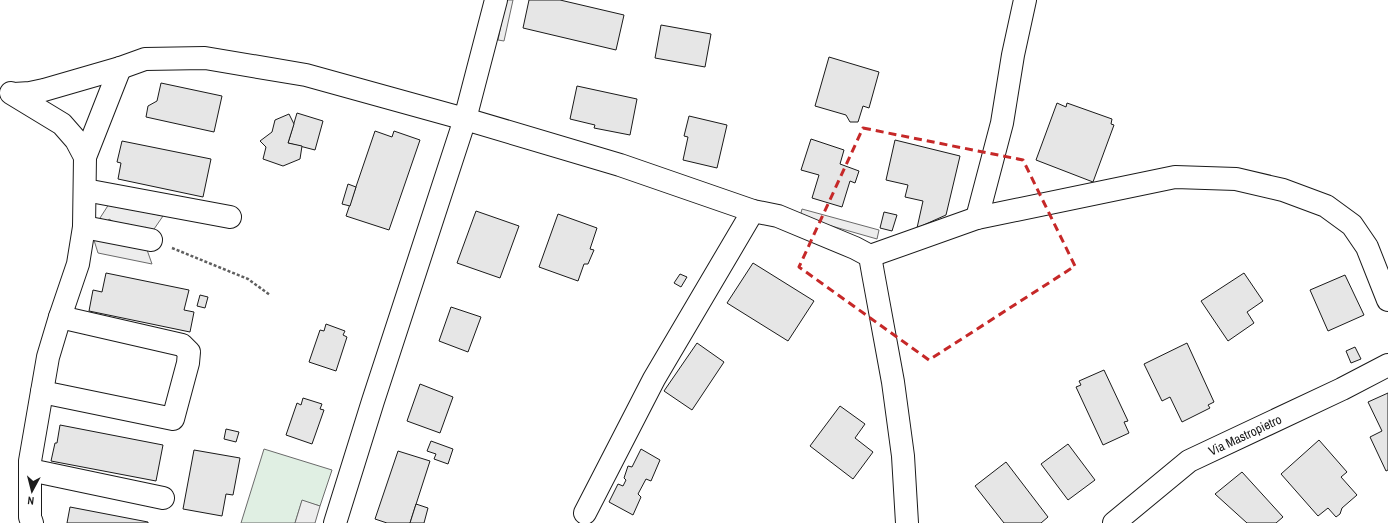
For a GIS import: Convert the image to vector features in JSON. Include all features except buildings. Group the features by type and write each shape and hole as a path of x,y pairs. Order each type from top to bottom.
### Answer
{"street":[{"path":"335,523 465,119 496,0"},
{"path":"977,218 1002,123 1012,55 1025,0"},
{"path":"7,92 30,93 44,90 146,59 205,58 306,75 620,164 753,211 778,216 855,248 870,256 977,218 1175,177 1236,179 1283,190 1326,206 1352,225 1367,247 1388,300"},
{"path":"32,523 30,517 30,461 48,357 78,264 84,227 85,157 120,68"},
{"path":"7,92 62,124 76,140 85,157"},
{"path":"85,190 230,217"},
{"path":"585,513 654,379 753,211"},
{"path":"84,227 151,240"},
{"path":"870,256 893,382 904,456 907,523"},
{"path":"42,392 173,419 188,362 189,352 182,345 60,317"},
{"name":"Via Mastropietro","path":"1114,523 1189,461 1342,389 1388,365"},
{"path":"30,470 163,498"}],"path":[{"path":"151,240 248,279 270,295"}],"highlighted area":[{"path":"863,128 1023,160 1075,266 929,360 799,267"}],"green space":[{"path":"264,449 332,470 320,506 302,501 295,523 241,523"}],"shaded area":[{"path":"506,0 513,0 504,41 498,40"},
{"path":"109,204 163,216 152,232 145,227 143,229 136,226 134,228 128,224 125,226 117,224 109,219 107,222 100,218"},
{"path":"802,209 879,230 877,239 800,217"},
{"path":"93,237 119,240 121,245 127,243 129,247 137,244 146,247 152,264 98,253"},
{"path":"302,500 320,506 315,523 295,523"}]}
